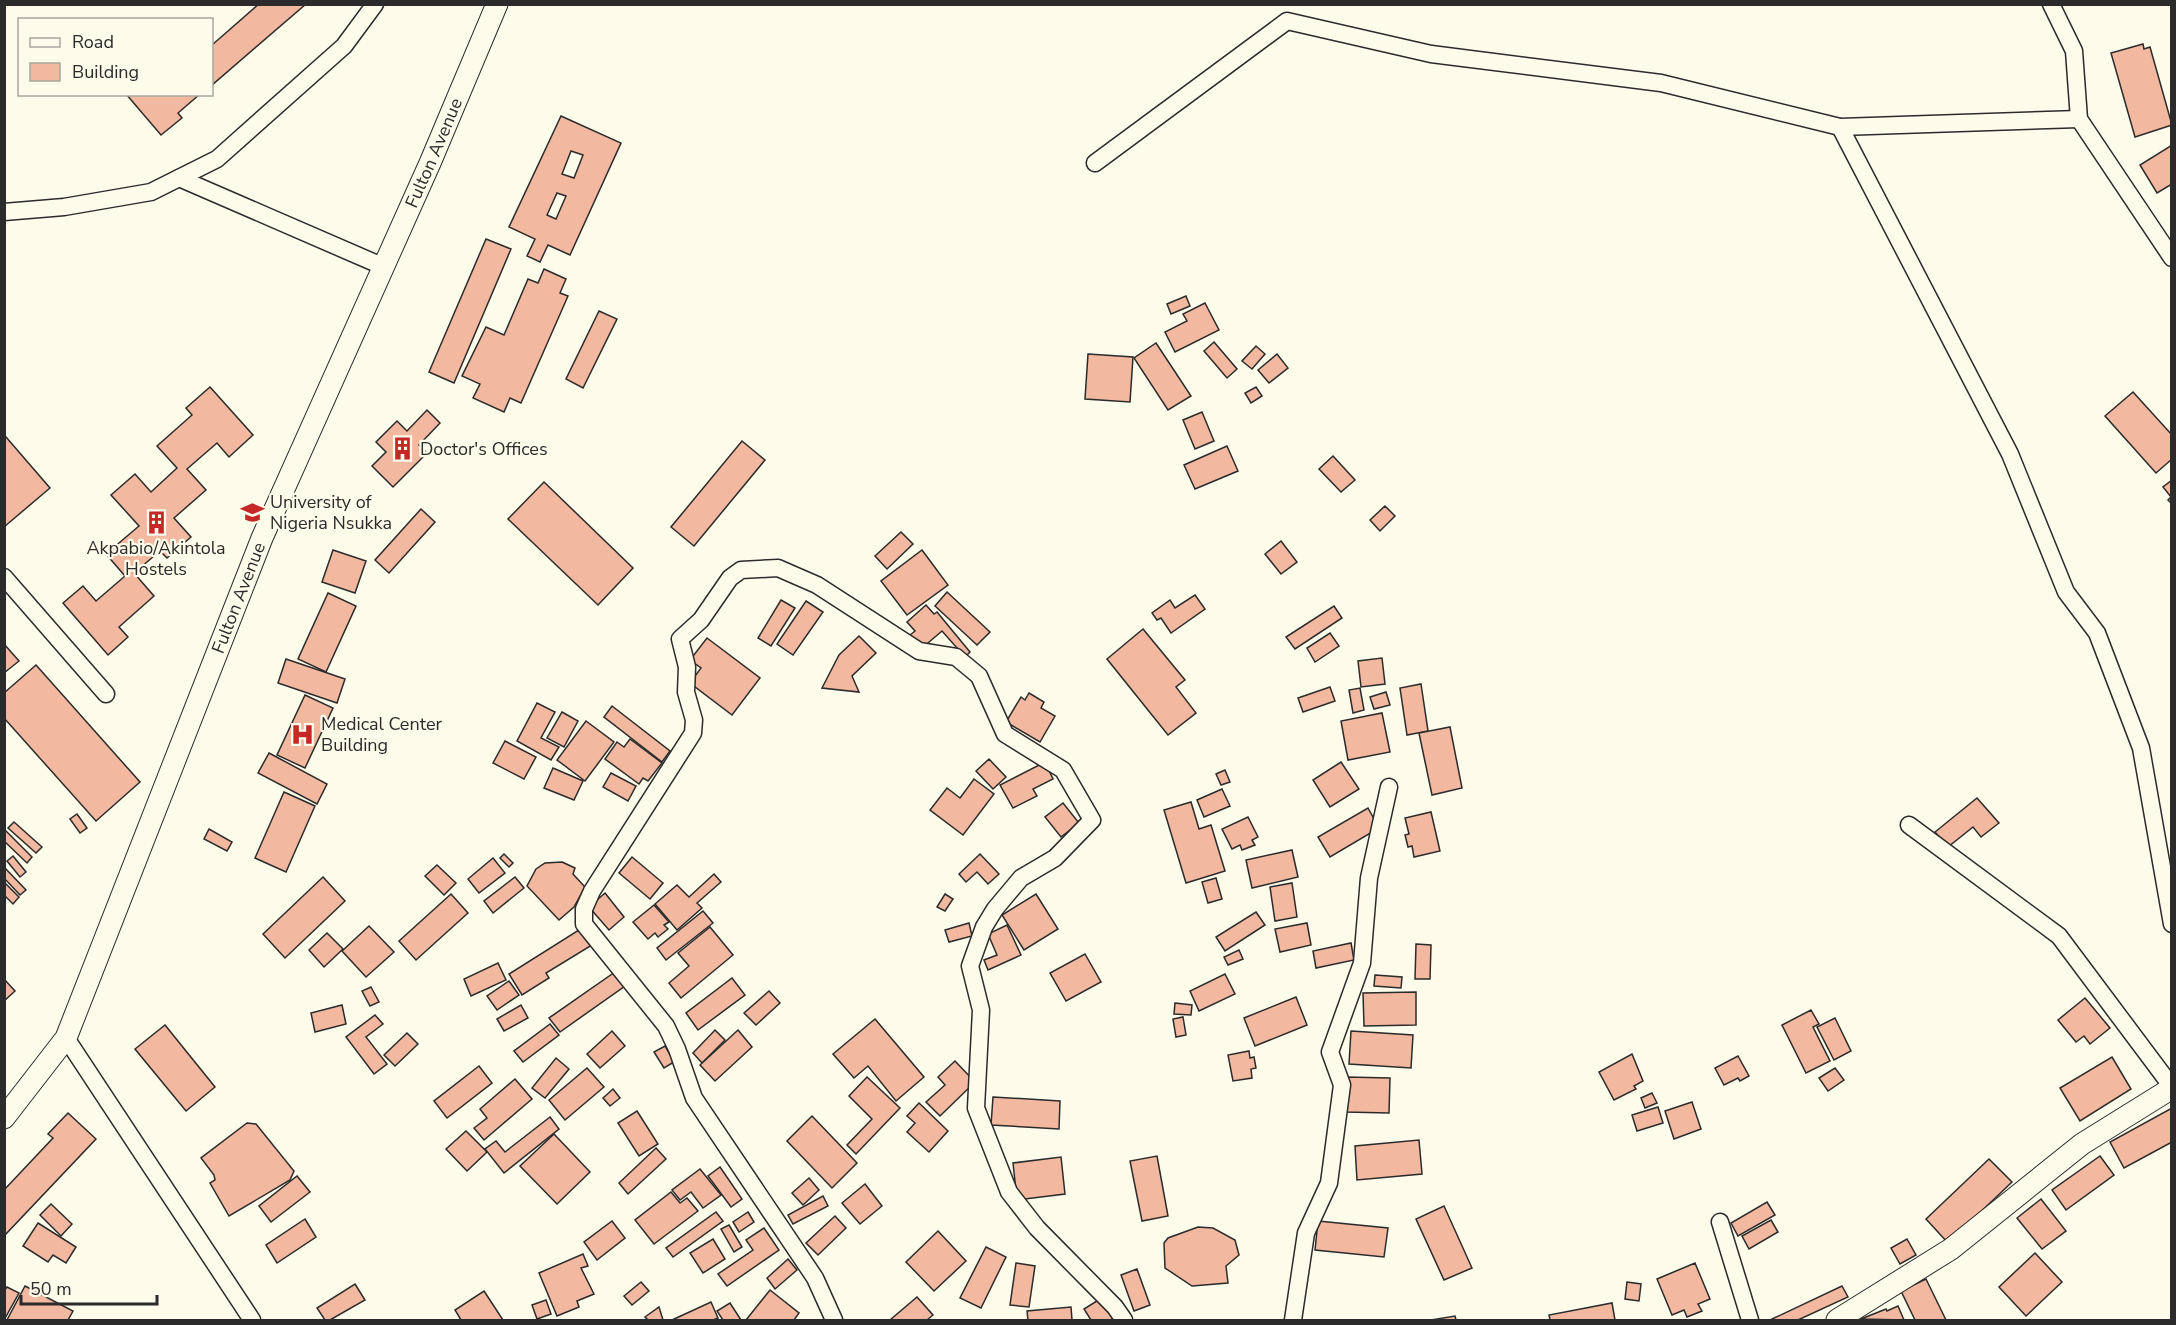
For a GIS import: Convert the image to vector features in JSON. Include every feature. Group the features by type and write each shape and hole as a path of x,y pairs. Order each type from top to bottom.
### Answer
{"street":[{"path":"4,212 64,207 152,192 218,159 344,46 375,4"},
{"name":"Fulton Avenue","path":"4,1118 66,1038 262,538 382,266 430,164 497,4"},
{"path":"2051,4 2074,51 2079,118 2172,258"},
{"path":"1095,163 1287,21 1431,54 1661,83 1840,126 2079,118"},
{"path":"1840,126 2010,454 2066,592 2097,633 2141,748 2172,924"},
{"path":"179,178 382,266"},
{"path":"834,1320 804,1260 694,1098 677,1049 666,1026 584,924 584,909 592,891 693,733 694,720 686,692 687,667 680,639 701,620 730,578 741,570 778,568 817,585 919,651 956,657 979,676 1005,734 1063,770 1092,820 1055,858 1021,878 984,927 970,966 981,1010 976,1108 1009,1192 1037,1228 1115,1307 1124,1320"},
{"path":"4,577 106,694"},
{"path":"1293,1320 1306,1233 1329,1183 1342,1085 1330,1052 1362,963 1369,878 1389,787"},
{"path":"1837,1320 1951,1249 2082,1144 2172,1087 2059,936 1909,825"},
{"path":"66,1038 252,1320"},
{"path":"1720,1222 1750,1320"}],"building":[{"path":"259,4 306,4 213,84 213,44"},
{"path":"2143,44 2144,49 2150,47 2172,125 2135,137 2111,53"},
{"path":"128,96 198,96 178,113 182,118 161,135"},
{"path":"561,116 621,143 570,255 548,245 540,262 527,256 535,239 509,227","holes":["571,151 583,155 574,178 562,174","557,193 566,196 556,219 547,215"]},
{"path":"2172,145 2172,184 2157,193 2140,165"},
{"path":"486,239 511,249 454,383 429,372"},
{"path":"544,269 566,279 560,293 568,296 521,403 510,398 504,412 473,398 480,384 462,376 486,327 504,335 528,279 538,283"},
{"path":"1186,296 1190,306 1171,314 1167,304"},
{"path":"1205,303 1219,330 1175,352 1165,332 1187,321 1183,314"},
{"path":"599,311 617,319 583,388 566,379"},
{"path":"1214,342 1237,369 1227,378 1204,351"},
{"path":"1156,343 1191,396 1168,410 1134,358"},
{"path":"1256,346 1265,354 1252,369 1242,361"},
{"path":"1088,354 1133,357 1130,402 1085,399"},
{"path":"1277,354 1288,368 1269,383 1258,370"},
{"name":"Akpabio/Akintola Hostels","path":"210,387 253,435 229,457 217,443 187,469 206,490 174,518 191,537 167,558 160,551 134,573 154,596 119,627 128,637 108,655 63,603 83,586 96,601 125,576 106,554 139,526 111,495 135,474 151,492 177,468 157,446 192,415 186,408"},
{"path":"1256,387 1262,396 1251,403 1245,393"},
{"path":"2133,392 2172,435 2172,459 2156,473 2105,416"},
{"name":"Doctor's Offices","path":"427,410 440,423 419,445 427,453 393,487 372,466 386,452 376,442 397,421 407,431"},
{"path":"1202,412 1214,441 1195,449 1183,420"},
{"path":"6,437 50,488 4,527 4,438"},
{"path":"742,441 765,460 694,546 671,527"},
{"path":"1227,446 1238,471 1195,489 1184,465"},
{"path":"1333,456 1355,480 1341,492 1319,469"},
{"path":"2172,480 2172,504 2168,500 2171,497 2163,487"},
{"path":"544,482 633,568 598,605 508,519"},
{"path":"1385,506 1395,516 1380,531 1370,520"},
{"path":"421,509 435,522 389,573 375,560"},
{"path":"901,532 913,544 887,569 875,556"},
{"path":"1281,541 1297,562 1281,574 1265,554"},
{"path":"333,550 366,561 355,593 322,582"},
{"path":"922,550 948,585 907,615 881,581"},
{"path":"947,592 990,632 977,645 935,606"},
{"path":"328,593 356,606 326,672 298,659"},
{"path":"1195,595 1205,609 1171,633 1161,618 1157,620 1152,613 1170,600 1175,608"},
{"path":"781,600 795,608 771,646 758,638"},
{"path":"806,601 823,612 793,655 777,644"},
{"path":"926,605 934,614 937,612 970,652 965,657 942,631 921,649 910,635 915,631 907,622"},
{"path":"1334,606 1342,618 1295,649 1286,637"},
{"path":"1143,629 1185,680 1176,687 1196,713 1168,735 1107,659"},
{"path":"1330,633 1339,646 1315,662 1307,648"},
{"path":"859,636 876,653 852,676 859,692 822,688 839,655"},
{"path":"707,638 760,678 732,715 690,683 701,668 690,660"},
{"path":"4,644 19,661 4,673"},
{"path":"1382,658 1385,684 1361,687 1358,661"},
{"path":"286,659 345,679 337,703 278,683"},
{"path":"36,665 140,782 96,821 4,718 4,693"},
{"path":"1421,684 1428,731 1407,735 1400,688"},
{"path":"1330,687 1335,701 1303,712 1298,698"},
{"path":"1360,688 1364,710 1353,713 1349,690"},
{"path":"1386,692 1390,705 1374,709 1370,697"},
{"path":"1029,693 1044,702 1041,708 1055,716 1040,742 1006,722 1021,697 1025,700"},
{"path":"305,695 333,708 305,768 277,755"},
{"path":"537,703 555,712 541,738 559,747 551,760 517,741"},
{"path":"612,706 670,751 662,762 604,717"},
{"path":"562,712 578,721 564,747 547,738"},
{"path":"1382,713 1390,752 1348,760 1341,721"},
{"path":"586,721 614,742 585,781 557,760"},
{"path":"1450,727 1462,788 1432,795 1419,733"},
{"path":"630,739 662,763 648,781 643,778 639,784 605,759 617,742 624,747"},
{"path":"505,741 536,757 524,779 493,763"},
{"path":"269,753 327,784 317,804 258,773"},
{"path":"989,759 1006,777 993,789 976,771"},
{"path":"1045,762 1053,779 1033,789 1037,796 1013,808 1000,785"},
{"path":"1341,762 1359,789 1330,807 1313,780"},
{"path":"553,768 583,781 574,800 544,788"},
{"path":"1225,770 1230,782 1221,785 1216,774"},
{"path":"611,773 636,786 628,801 603,787"},
{"path":"974,779 994,794 963,835 930,810 947,788 960,798"},
{"path":"1222,789 1230,806 1204,817 1197,800"},
{"path":"284,792 315,806 286,872 255,858"},
{"path":"1977,798 1999,823 1981,837 1973,827 1948,847 1935,832"},
{"path":"1191,802 1199,829 1211,825 1225,871 1186,883 1164,810"},
{"path":"1063,803 1079,823 1061,837 1045,817"},
{"path":"1368,808 1379,828 1330,857 1318,837"},
{"path":"1431,812 1440,851 1414,857 1412,846 1408,847 1405,835 1409,834 1405,818"},
{"path":"77,814 87,828 80,833 70,819"},
{"path":"1248,817 1258,837 1252,840 1255,845 1242,850 1240,845 1232,849 1222,829"},
{"path":"14,822 42,847 36,853 8,828"},
{"path":"209,829 232,842 227,851 204,839"},
{"path":"5,830 32,857 27,863 4,841"},
{"path":"1292,850 1298,877 1252,888 1246,860"},
{"path":"504,854 513,863 509,867 500,858"},
{"path":"980,854 999,874 988,884 977,872 966,882 959,874"},
{"path":"13,856 26,872 20,877 7,861"},
{"path":"632,857 663,883 650,899 619,873"},
{"path":"493,858 505,873 479,893 468,879"},
{"path":"562,862 575,868 573,874 585,887 574,907 559,920 527,886 536,869 545,863"},
{"path":"437,865 456,883 444,895 425,876"},
{"path":"4,867 26,890 20,895 4,878"},
{"path":"714,874 721,882 697,903 702,908 677,930 655,904 677,885 689,897"},
{"path":"323,877 345,901 285,958 263,934"},
{"path":"515,877 524,888 493,913 484,901"},
{"path":"1216,878 1222,899 1208,903 1202,882"},
{"path":"4,882 19,897 13,904 4,895"},
{"path":"1292,883 1297,917 1275,921 1270,887"},
{"path":"605,893 624,917 609,930 589,907"},
{"path":"451,894 468,913 416,960 399,941"},
{"path":"945,894 953,899 945,911 937,907"},
{"path":"1036,894 1058,929 1024,950 1002,915"},
{"path":"654,905 669,922 664,925 668,929 658,937 655,933 648,939 633,922"},
{"path":"703,911 713,923 666,960 657,948"},
{"path":"1256,912 1265,925 1225,951 1216,937"},
{"path":"969,923 972,936 949,942 945,930"},
{"path":"1307,923 1311,945 1280,952 1275,929"},
{"path":"1007,925 1021,955 988,970 984,960 997,955 988,934"},
{"path":"369,926 394,952 366,977 342,951"},
{"path":"710,927 733,955 681,998 669,983 689,966 678,953"},
{"path":"582,928 592,945 546,973 549,978 522,995 509,974"},
{"path":"327,933 343,949 324,967 309,950"},
{"path":"1351,943 1354,960 1316,968 1313,951"},
{"path":"1416,944 1431,945 1430,979 1415,979"},
{"path":"1239,950 1243,959 1228,965 1224,957"},
{"path":"1085,954 1101,982 1066,1001 1050,973"},
{"path":"498,963 506,980 471,996 464,979"},
{"path":"615,972 625,986 560,1032 549,1018"},
{"path":"1225,974 1235,994 1199,1011 1190,991"},
{"path":"1375,975 1402,977 1401,988 1374,986"},
{"path":"732,978 745,995 698,1030 686,1013"},
{"path":"4,979 15,991 4,1001"},
{"path":"509,981 519,995 497,1010 487,996"},
{"path":"371,987 379,1002 370,1006 362,991"},
{"path":"769,991 780,1003 756,1025 744,1013"},
{"path":"1416,992 1416,1025 1364,1026 1363,993"},
{"path":"1296,997 1307,1025 1255,1046 1244,1018"},
{"path":"2085,998 2110,1028 2090,1044 2084,1036 2076,1042 2058,1020"},
{"path":"1175,1003 1192,1005 1191,1015 1174,1014"},
{"path":"342,1005 346,1024 315,1032 311,1013"},
{"path":"521,1005 528,1018 504,1031 497,1019"},
{"path":"1811,1010 1819,1024 1813,1027 1830,1061 1806,1073 1782,1025"},
{"path":"375,1015 383,1024 366,1037 387,1064 374,1074 346,1037"},
{"path":"1183,1017 1186,1035 1176,1037 1173,1019"},
{"path":"1835,1018 1851,1051 1834,1060 1817,1027"},
{"path":"875,1019 924,1077 896,1101 868,1066 854,1078 833,1054"},
{"path":"550,1024 559,1035 523,1062 514,1051"},
{"path":"165,1025 215,1087 186,1111 135,1049"},
{"path":"715,1030 725,1040 702,1063 693,1053"},
{"path":"738,1030 752,1047 715,1081 700,1065"},
{"path":"612,1031 625,1046 600,1068 587,1054"},
{"path":"1351,1031 1413,1035 1411,1068 1349,1064"},
{"path":"407,1033 418,1044 395,1066 384,1055"},
{"path":"665,1046 674,1062 664,1068 654,1052"},
{"path":"1249,1051 1250,1058 1254,1057 1256,1068 1251,1069 1252,1078 1233,1081 1228,1055"},
{"path":"1632,1054 1643,1081 1634,1086 1636,1089 1614,1100 1599,1072"},
{"path":"1738,1056 1749,1076 1740,1081 1738,1078 1724,1085 1715,1068"},
{"path":"2112,1057 2131,1089 2080,1121 2060,1088"},
{"path":"556,1058 569,1069 545,1098 532,1088"},
{"path":"955,1061 975,1082 940,1116 926,1102 945,1085 938,1077"},
{"path":"479,1066 492,1083 447,1118 434,1101"},
{"path":"587,1068 604,1087 565,1120 549,1100"},
{"path":"1835,1068 1844,1080 1828,1091 1819,1078"},
{"path":"867,1077 900,1108 856,1154 847,1145 872,1119 849,1096"},
{"path":"1346,1077 1390,1078 1389,1113 1345,1112"},
{"path":"515,1079 532,1099 484,1140 474,1128 487,1118 480,1109"},
{"path":"613,1089 620,1098 610,1106 603,1098"},
{"path":"1652,1093 1657,1103 1645,1108 1641,1098"},
{"path":"993,1097 1060,1101 1059,1129 991,1125"},
{"path":"1692,1102 1701,1129 1674,1139 1665,1111"},
{"path":"919,1103 948,1131 929,1152 907,1132 915,1123 907,1116"},
{"path":"1658,1107 1663,1123 1637,1131 1632,1115"},
{"path":"2172,1108 2172,1142 2124,1168 2110,1142"},
{"path":"637,1111 658,1144 639,1156 618,1123"},
{"path":"68,1113 96,1139 4,1236 4,1190 53,1138 48,1134"},
{"path":"812,1116 857,1163 832,1188 787,1141"},
{"path":"550,1117 559,1129 504,1173 485,1149 496,1141 505,1152"},
{"path":"247,1123 256,1124 294,1171 290,1180 229,1216 210,1183 215,1180 214,1175 201,1158"},
{"path":"466,1131 487,1152 467,1171 446,1149"},
{"path":"554,1134 590,1172 557,1204 520,1166"},
{"path":"1419,1140 1422,1174 1357,1180 1355,1146"},
{"path":"656,1148 666,1159 628,1194 619,1183"},
{"path":"1157,1156 1168,1216 1142,1221 1130,1161"},
{"path":"2100,1156 2114,1175 2066,1210 2052,1190"},
{"path":"1061,1157 1065,1194 1017,1200 1013,1163"},
{"path":"1989,1159 2012,1182 1948,1243 1926,1219"},
{"path":"720,1167 742,1199 731,1207 708,1176"},
{"path":"700,1169 721,1195 703,1208 691,1192 680,1200 672,1190"},
{"path":"297,1176 310,1192 271,1222 259,1206"},
{"path":"809,1178 819,1190 803,1205 792,1193"},
{"path":"865,1184 882,1206 860,1224 842,1203"},
{"path":"671,1192 680,1203 687,1198 698,1211 654,1244 635,1220"},
{"path":"823,1196 828,1206 793,1224 788,1215"},
{"path":"2041,1199 2066,1231 2042,1249 2017,1218"},
{"path":"1767,1202 1775,1215 1738,1236 1731,1223"},
{"path":"51,1204 72,1224 61,1236 40,1215"},
{"path":"1444,1206 1472,1268 1444,1280 1416,1219"},
{"path":"716,1212 723,1221 673,1257 666,1248"},
{"path":"748,1212 754,1222 739,1232 733,1222"},
{"path":"835,1216 846,1228 818,1255 806,1243"},
{"path":"305,1219 316,1237 277,1263 266,1245"},
{"path":"1771,1220 1778,1232 1749,1249 1742,1236"},
{"path":"612,1221 625,1238 597,1260 584,1242"},
{"path":"1318,1221 1388,1228 1384,1257 1315,1250"},
{"path":"38,1223 76,1247 66,1263 53,1255 48,1262 23,1246"},
{"path":"729,1225 742,1247 734,1252 721,1229"},
{"path":"1198,1227 1213,1228 1235,1240 1239,1255 1226,1266 1228,1283 1192,1286 1165,1268 1164,1243 1168,1238"},
{"path":"764,1228 779,1250 727,1286 718,1274 753,1250 746,1240"},
{"path":"938,1231 966,1261 934,1291 906,1262"},
{"path":"713,1239 725,1259 703,1273 690,1253"},
{"path":"1907,1239 1916,1255 1900,1264 1891,1248"},
{"path":"986,1247 1006,1257 981,1308 960,1298"},
{"path":"2035,1253 2062,1282 2026,1316 1999,1287"},
{"path":"583,1254 588,1266 581,1268 594,1294 577,1301 579,1307 557,1316 539,1273"},
{"path":"788,1259 797,1270 775,1289 767,1278"},
{"path":"1016,1263 1035,1266 1029,1307 1010,1305"},
{"path":"1695,1263 1710,1299 1698,1304 1702,1311 1687,1317 1684,1310 1672,1315 1657,1279"},
{"path":"1137,1269 1150,1305 1134,1311 1121,1275"},
{"path":"1926,1279 1946,1320 1915,1320 1901,1291"},
{"path":"641,1282 649,1291 632,1305 624,1296"},
{"path":"1627,1282 1641,1284 1639,1301 1625,1299"},
{"path":"355,1284 365,1300 330,1320 325,1320 317,1308"},
{"path":"25,1286 73,1311 68,1320 7,1320"},
{"path":"1842,1286 1848,1297 1798,1320 1770,1320"},
{"path":"7,1287 19,1293 4,1320 4,1291"},
{"path":"770,1290 799,1313 794,1320 746,1320"},
{"path":"484,1291 503,1320 461,1320 455,1310"},
{"path":"917,1297 933,1315 927,1320 890,1320"},
{"path":"1100,1299 1113,1319 1091,1320 1084,1309"},
{"path":"546,1300 551,1314 537,1319 532,1305"},
{"path":"711,1302 718,1318 672,1320"},
{"path":"730,1303 741,1320 723,1320 717,1311"},
{"path":"1612,1303 1615,1320 1550,1320 1549,1315"},
{"path":"1898,1306 1904,1320 1861,1319 1886,1309 1887,1311"},
{"path":"659,1307 663,1320 648,1320 645,1317"},
{"path":"1071,1307 1072,1320 1028,1320 1027,1311"},
{"path":"1455,1316 1456,1320 1431,1320"}],"place":[{"name":"Doctor's Offices","path":"402,449"},
{"name":"University of Nigeria Nsukka","path":"252,512"},
{"name":"Akpabio/Akintola Hostels","path":"156,522"},
{"name":"Medical Center Building","path":"303,734"}]}
